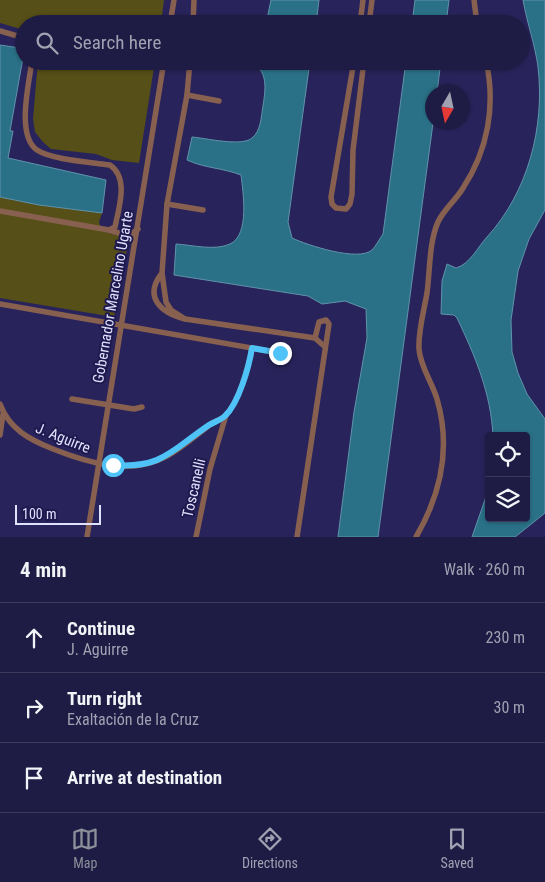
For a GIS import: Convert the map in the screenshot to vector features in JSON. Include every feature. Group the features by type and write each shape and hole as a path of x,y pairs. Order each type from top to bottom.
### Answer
{"street":[{"path":"172,15 174,0"},
{"path":"193,15 194,0"},
{"path":"362,15 364,0"},
{"path":"370,15 372,0"},
{"path":"474,0 476,15"},
{"path":"0,31 15,35"},
{"path":"31,70 26,121 26,134 30,143 46,154 110,165 116,169 122,183 115,227 109,230"},
{"name":"Gobernador Marcelino Ugarte","path":"88,537 163,70"},
{"path":"189,70 187,95 167,204 162,273 157,280 154,290 158,305 164,312 185,319 315,338 324,346"},
{"path":"353,70 331,197 332,204 336,208 346,209 350,204 363,70"},
{"path":"416,537 435,501 444,460 442,419 434,390 419,350 436,227 441,216 464,186 483,147 490,100 487,70"},
{"path":"351,82 361,84"},
{"path":"187,95 219,100"},
{"path":"167,204 203,210"},
{"path":"0,212 109,230 129,236 138,229"},
{"path":"0,304 280,353"},
{"path":"297,537 328,324 326,320 319,322 315,338"},
{"name":"J. Aguirre","path":"0,404 4,414 31,440 74,457 99,464 137,465 157,461 176,451 208,426 226,415 239,391 250,362 252,348"},
{"path":"72,399 134,409 142,407"},
{"path":"0,435 4,414"},
{"name":"Toscanelli","path":"196,537 208,477 226,415"}],"shaded area":[{"path":"0,0 164,0 162,15 15,15 15,27 0,23"},
{"path":"37,70 154,70 139,163 112,160 96,154 51,149 35,132 33,119"},
{"path":"0,197 39,205 102,213 99,222 102,231 129,238 114,317 0,298"}],"water":[{"path":"271,0 319,0 317,15 268,15"},
{"path":"415,0 449,0 447,15 413,15"},
{"path":"523,0 545,0 545,210 529,239 518,271 511,320 512,352 518,373 527,394 545,419 545,513 515,537 472,537 485,500 485,522 530,522 530,432 493,432 489,405 481,375 470,346 457,318 454,315 441,314 442,281 447,264 456,268 465,263 501,219 523,179 530,158 536,135 540,90 537,58 530,29 530,15 527,15"},
{"path":"0,45 15,47 15,70 21,70 10,131 13,131 8,158 106,180 102,213 39,205 0,197"},
{"path":"260,70 309,70 288,222 292,238 332,251 356,254 372,250 383,234 405,70 440,70 438,85 425,85 425,130 432,130 378,537 338,537 354,412 367,338 366,309 345,301 322,304 308,296 174,275 176,244 211,247 224,246 236,239 240,232 244,212 241,175 187,160 192,137 240,142 247,141 255,135 260,123 264,98 264,78"}],"route":[{"path":"113,465 137,465 157,461 176,451 208,426 226,415 239,391 250,362 252,348 280,353"}]}
